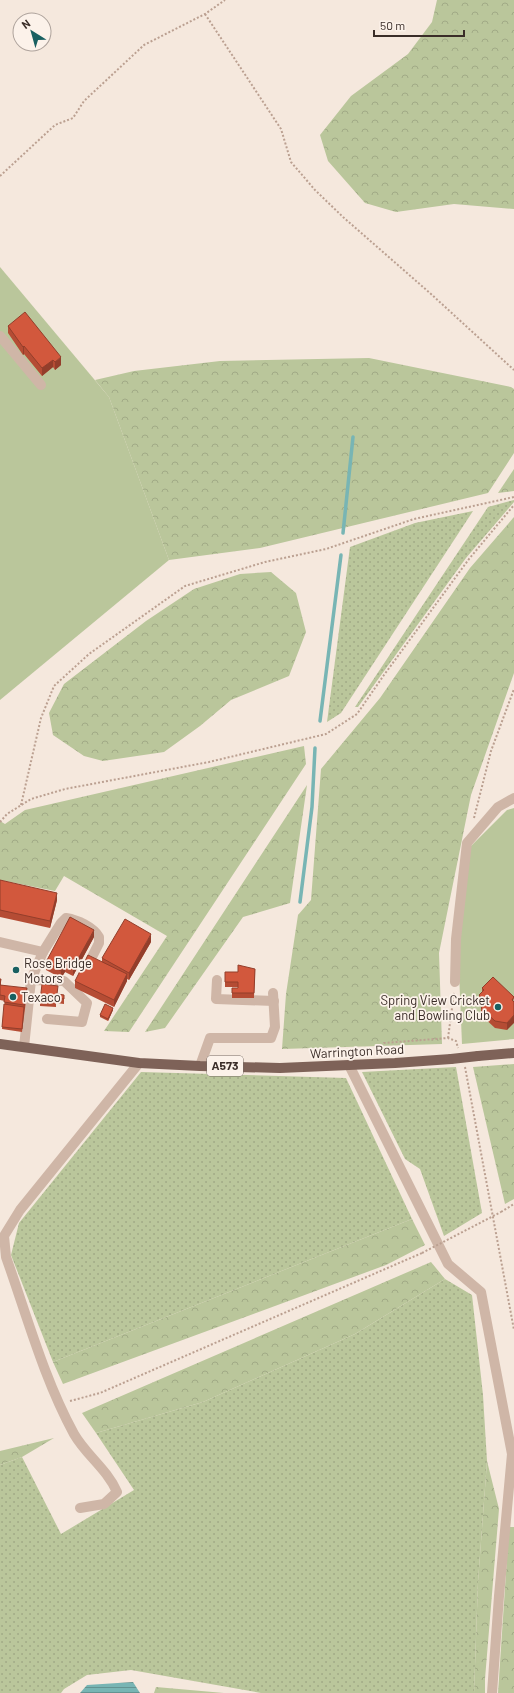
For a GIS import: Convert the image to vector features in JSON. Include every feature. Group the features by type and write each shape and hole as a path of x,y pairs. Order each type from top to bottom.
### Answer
{"main road":[{"name":"Warrington Road","path":"0,1044 139,1063 280,1068 375,1064 514,1053"}],"street":[{"path":"0,336 41,385"},
{"path":"455,982 456,939 467,843 498,807 514,798"},
{"path":"24,1047 31,980 43,952 61,923 66,918 74,919 95,931 99,937 99,943 91,959"},
{"path":"0,942 43,952"},
{"path":"31,980 64,982 87,1003 82,1022 47,1019"},
{"path":"200,1066 210,1038 271,1038 275,1027 274,997 216,999 217,980"},
{"path":"80,1508 104,1504 118,1492 113,1481 75,1435 52,1386 6,1257 2,1238 20,1210 139,1063"},
{"path":"349,1065 448,1264 481,1292 512,1454 498,1604 492,1693"}],"path":[{"path":"0,176 55,125 73,118 84,101 144,45 205,14 225,0"},
{"path":"205,14 281,129 290,162 342,217 431,294 514,370"},
{"path":"21,805 41,718 54,686 89,654 185,586 265,562 326,548 414,519 514,497"},
{"path":"0,822 7,814 31,799 65,789 209,762 326,734 357,714 469,558 514,506"},
{"path":"474,818 491,751 514,689"},
{"path":"448,1038 455,982"},
{"path":"375,1064 378,1050 384,1044 448,1038 456,1041 458,1048"},
{"path":"464,1063 514,1330"},
{"path":"60,1403 100,1393 422,1253 514,1204"}],"green space":[{"path":"437,0 514,0 514,209 454,204 396,212 365,203 328,161 320,135 351,96 408,54 432,22"},
{"path":"0,267 109,397 169,560 0,700"},
{"path":"369,358 511,387 514,389 514,453 488,493 260,548 169,560 109,397 95,380 134,371 220,361"},
{"path":"514,469 514,491 498,493"},
{"path":"514,500 514,502 466,558 358,707 355,707 488,507"},
{"path":"473,511 341,713 327,722 350,547 415,523"},
{"path":"514,517 514,673 471,795 439,953 442,1044 282,1049 286,994 298,915 311,900 321,769 380,698 470,568"},
{"path":"271,572 296,593 306,632 289,676 231,700 200,726 164,752 103,761 84,756 53,735 49,713 64,684 146,621 194,589 240,574"},
{"path":"304,746 306,764 129,1032 104,1031 167,936 64,876 55,891 0,880 0,821 5,824 25,810"},
{"path":"307,785 290,903 243,917 165,1028 145,1032"},
{"path":"514,808 514,1039 462,1044 458,948 470,847 507,810"},
{"path":"514,1064 514,1199 505,1204 473,1067"},
{"path":"456,1067 482,1213 444,1236 420,1169 405,1159 362,1072"},
{"path":"141,1072 346,1078 412,1219 53,1362 11,1255 19,1223"},
{"path":"412,1219 425,1245 386,1265 63,1384 53,1362"},
{"path":"431,1262 445,1279 355,1334 203,1402 96,1433 82,1413"},
{"path":"445,1279 472,1295 483,1395 487,1461 478,1582 474,1693 261,1693 131,1670 87,1675 64,1689 61,1693 0,1693 0,1465 22,1457 61,1534 134,1490 96,1433 203,1402 355,1334"},
{"path":"54,1438 22,1457 0,1465 0,1451"},
{"path":"487,1461 499,1509 485,1693 474,1693 478,1582"},
{"path":"509,1527 514,1527 514,1693 498,1693"},
{"path":"156,1687 224,1693 154,1693"}],"water":[{"path":"133,1682 140,1693 80,1693 87,1685"}],"building":[{"path":"25,312 61,357 55,362 53,360 42,368 24,346 23,347 8,326"},
{"path":"0,880 57,893 50,921 0,910"},
{"path":"70,917 94,930 73,968 65,964 61,971 46,962"},
{"path":"125,919 151,934 129,973 102,958"},
{"path":"88,955 127,974 114,1000 75,981"},
{"path":"238,965 255,969 254,993 232,993 232,988 238,988 238,982 225,982 225,972 238,972"},
{"name":"Spring View Cricket and Bowling Club","path":"493,977 514,997 512,1000 514,1002 514,1015 507,1023 495,1021 481,1008 486,1002 479,995 484,990 482,988"},
{"path":"42,984 58,986 57,994 64,995 64,999 56,998 56,1002 40,1001"},
{"name":"Texaco","path":"0,985 27,988 24,1005 4,1002 5,996 0,995"},
{"name":"Texaco","path":"4,1004 24,1007 22,1029 2,1027"},
{"path":"105,1004 113,1008 108,1019 100,1015"}],"waterway":[{"path":"343,533 353,437"},
{"path":"320,721 341,555"},
{"path":"300,902 312,807 315,748"}],"place":[{"name":"Rose Bridge Motors","path":"16,970"},
{"name":"Texaco","path":"13,997"},
{"name":"Spring View Cricket and Bowling Club","path":"498,1007"}]}
